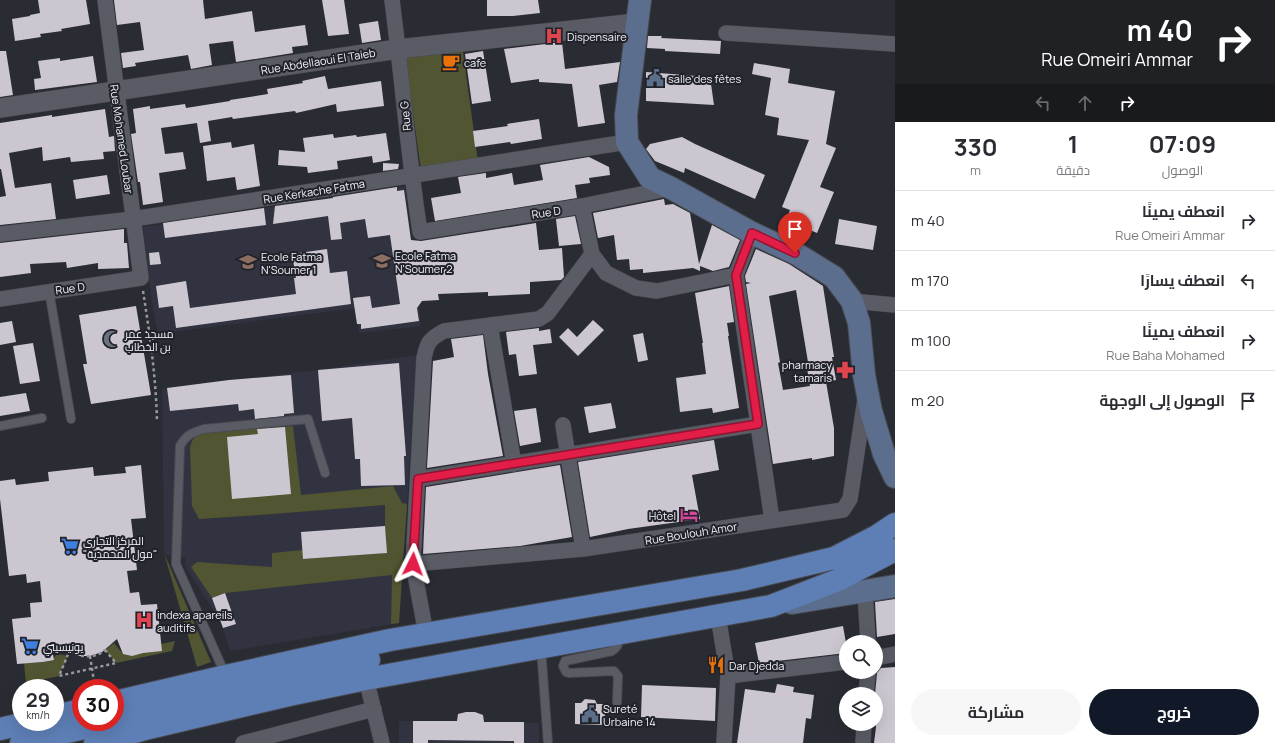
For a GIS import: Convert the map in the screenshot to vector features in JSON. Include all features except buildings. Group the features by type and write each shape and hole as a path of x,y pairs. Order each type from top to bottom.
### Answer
{"main road":[{"path":"640,0 626,115 628,142 650,178 672,188 752,233 795,253 834,277 852,302 859,323 866,388 871,411 884,454 895,477"},
{"path":"871,411 895,446"},
{"path":"124,700 390,640 742,580 834,558 878,536 895,524"},
{"path":"771,606 838,580 895,550"},
{"path":"95,743 124,732 382,657 726,598 800,566"},
{"path":"124,732 149,728 289,695 366,679 771,606 895,586"},
{"path":"0,729 12,726"},
{"path":"21,743 72,731"}],"street":[{"name":"Rue Mohamed Loubar","path":"105,0 141,278"},
{"name":"Rue G","path":"392,0 411,176 420,232"},
{"name":"Rue Abdellaoui El Taieb","path":"0,108 398,49 637,23"},
{"path":"726,33 895,44"},
{"name":"Rue Kerkache Fatma","path":"0,234 133,219 628,142"},
{"name":"Rue D","path":"420,232 582,206 672,188"},
{"path":"582,206 592,254 606,273 636,288 657,292 736,275"},
{"path":"752,233 736,275 772,520"},
{"path":"426,634 413,564 424,358 427,345 435,336 444,331 539,319 548,313 592,254"},
{"name":"Rue D","path":"0,299 141,278"},
{"path":"852,302 895,305"},
{"path":"490,325 514,464"},
{"name":"Rue Boulouh Amor","path":"413,564 584,549 843,510 850,500 853,485 866,388"},
{"path":"418,479 758,424"},
{"path":"563,425 584,549"},
{"path":"865,592 868,635"},
{"path":"718,616 728,676 724,743"},
{"path":"883,657 895,654"},
{"path":"728,676 839,663"},
{"path":"366,679 382,743"},
{"path":"243,743 374,709"},
{"path":"863,743 864,731"}],"lane":[{"path":"49,291 71,419"},
{"path":"0,426 42,418"},
{"path":"226,676 176,564 180,446 184,438 192,432 204,429 308,419 326,473"},
{"path":"617,702 618,676 614,671 569,673 566,672 563,666 565,661 612,652 617,648 619,643 618,633"},
{"path":"540,647 548,743"}],"path":[{"path":"141,278 152,348 157,399 157,422"},
{"path":"105,650 116,663 92,669 59,676 70,652 77,656 90,656 105,650"},
{"path":"90,656 94,679"}],"shaded area":[{"name":"Ecole Fatma N'Soumer 1","path":"405,186 421,326 359,333 352,277 355,308 158,334 151,297 143,227"},
{"path":"417,355 399,623 230,651 221,622 186,568 185,557 174,557 164,553 162,389 318,370"},
{"path":"475,712 483,715 484,725 488,725 491,722 539,723 539,743 399,743 399,721 450,721 457,724 458,714"}],"green space":[{"path":"462,45 478,162 421,170 404,50"},
{"path":"293,426 301,495 393,486 402,503 407,504 399,623 391,624 392,575 225,593 212,598 191,567 197,562 272,567 272,553 303,550 304,559 386,553 385,505 199,519 192,506 190,449 191,443 195,437 202,433"},
{"path":"164,553 211,662 197,667"},
{"path":"175,641 172,651 116,663 105,650 114,643 123,654"},
{"path":"57,654 68,656 59,676 45,679 26,679 24,663 37,663 54,658"}],"place":[{"name":"Dispensaire","path":"554,36"},
{"name":"cafe","path":"451,62"},
{"name":"salle des fêtes","path":"655,78"},
{"name":"Ecole Fatma N'Soumer 2","path":"382,261"},
{"name":"Ecole Fatma N'Soumer 1","path":"248,262"},
{"name":"مسجذ عمر بن الخطاب","path":"112,339"},
{"name":"pharmacy tamaris","path":"845,370"},
{"name":"Hôtel","path":"689,515"},
{"name":"المركز التجاري \"مول المحمدية\"","path":"70,546"},
{"name":"indexa apareils auditifs","path":"144,620"},
{"name":"يونيسيتي","path":"30,646"},
{"name":"Dar Djedda","path":"716,665"},
{"name":"Sureté Urbaine 14","path":"590,714"}],"route":[{"path":"413,564 418,479 758,424 736,275 752,233 795,253"}]}
